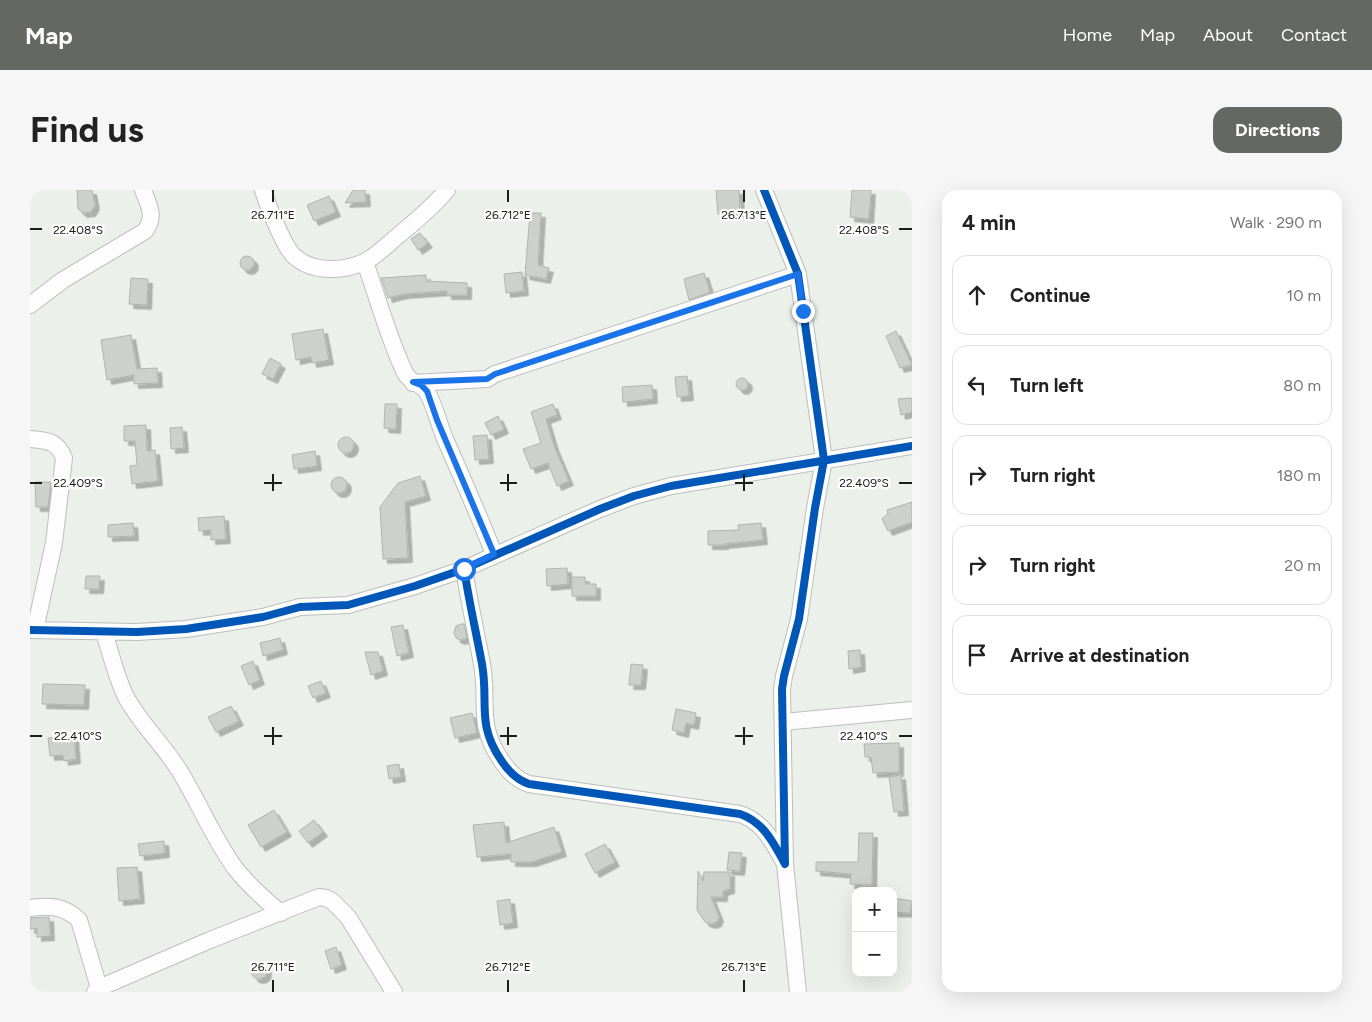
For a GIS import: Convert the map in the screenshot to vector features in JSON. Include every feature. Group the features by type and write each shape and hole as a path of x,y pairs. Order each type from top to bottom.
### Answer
{"street":[{"path":"30,305 63,280 146,231 152,217 150,206 143,190"},
{"path":"263,190 269,209 292,254 303,264 325,269 348,268 373,257 431,208 447,190"},
{"path":"764,190 798,274 824,460 799,619 784,676 782,702 785,864 798,992"},
{"path":"365,262 390,337 406,375 427,391 437,420 494,554"},
{"path":"413,382 487,379 495,374 798,274"},
{"path":"30,439 51,442 60,448 64,458 54,543 32,630 104,632 186,629 263,617 300,607 348,605 415,586 464,569 494,554 634,496 671,486 912,446"},
{"path":"464,569 483,673 485,725 489,741 503,764 520,781 751,817 762,826 785,864"},
{"path":"104,632 126,696 144,723 166,748 182,774 201,812 235,868 258,893 281,913"},
{"path":"783,722 912,710"},
{"path":"30,908 48,906 63,908 79,920 97,990 210,940 318,897 326,898 332,901 348,917 394,992"}],"building":[{"path":"77,190 92,190 95,205 91,212 83,213 78,209"},
{"path":"353,190 365,190 366,202 345,203"},
{"path":"716,190 739,190 740,212 718,214"},
{"path":"852,190 871,190 869,219 850,217"},
{"path":"329,196 336,212 314,221 307,205"},
{"path":"530,213 541,213 538,265 549,268 546,279 525,275"},
{"path":"420,233 428,243 418,250 411,239"},
{"path":"247,256 252,258 254,263 252,268 247,270 242,268 240,263 242,258"},
{"path":"522,272 524,291 506,293 504,274"},
{"path":"704,273 710,292 689,300 684,279"},
{"path":"426,275 426,281 467,283 467,295 447,295 447,291 404,294 388,298 381,278"},
{"path":"131,278 148,279 147,305 129,304"},
{"path":"323,329 329,360 312,363 311,357 296,360 292,334"},
{"path":"896,331 912,365 900,368 886,336"},
{"path":"131,335 137,369 157,368 158,383 134,384 134,375 107,380 101,340"},
{"path":"270,358 281,364 273,379 262,374"},
{"path":"687,376 689,396 677,397 675,377"},
{"path":"740,378 744,378 748,384 744,390 740,390 736,386 736,382"},
{"path":"652,385 653,399 623,402 622,387"},
{"path":"912,398 912,412 901,415 898,399"},
{"path":"385,404 397,404 396,429 384,428"},
{"path":"553,404 557,415 546,419 554,446 569,481 557,486 548,463 531,469 523,449 541,443 531,412"},
{"path":"498,416 504,429 491,435 485,423"},
{"path":"146,425 147,451 155,450 158,481 132,484 130,466 137,465 135,441 124,441 124,426"},
{"path":"182,427 184,448 171,449 170,428"},
{"path":"487,435 489,459 475,460 473,436"},
{"path":"343,437 349,437 354,442 352,451 343,453 338,448 338,442"},
{"path":"315,451 317,466 294,469 292,455"},
{"path":"420,476 426,496 405,502 408,558 383,559 380,507 398,483"},
{"path":"339,477 345,479 347,485 345,491 339,493 333,491 331,485 333,479"},
{"path":"35,482 51,482 48,507 36,507"},
{"path":"912,502 912,522 888,531 882,519 888,514 887,510"},
{"path":"224,516 226,539 211,540 211,530 199,531 198,518"},
{"path":"133,523 134,536 108,537 108,525"},
{"path":"761,523 763,540 708,545 708,531 739,530 738,525"},
{"path":"567,568 568,584 547,586 546,569"},
{"path":"86,576 100,576 99,589 85,589"},
{"path":"572,577 585,577 585,584 596,584 596,596 572,596"},
{"path":"464,624 467,638 460,640 456,638 454,633 456,626"},
{"path":"403,625 409,653 397,656 391,627"},
{"path":"280,638 283,650 263,656 260,643"},
{"path":"860,650 861,667 849,669 848,651"},
{"path":"365,652 378,652 383,671 371,675"},
{"path":"253,661 260,680 249,685 241,666"},
{"path":"631,664 643,665 641,685 629,685"},
{"path":"321,681 326,693 313,698 308,686"},
{"path":"43,684 85,685 84,705 42,704"},
{"path":"231,706 239,721 216,732 208,717"},
{"path":"676,709 696,713 694,725 686,723 684,733 672,730"},
{"path":"472,713 477,733 455,738 450,718"},
{"path":"74,736 76,759 64,761 63,755 50,756 48,738"},
{"path":"899,743 899,772 873,773 871,757 865,757 864,744"},
{"path":"399,764 401,777 389,779 387,766"},
{"path":"901,775 904,811 894,812 889,777"},
{"path":"274,810 287,832 261,847 248,825"},
{"path":"314,820 323,832 308,843 299,831"},
{"path":"504,822 506,843 554,827 562,852 532,862 511,862 511,854 477,857 473,825"},
{"path":"859,833 873,833 872,885 850,884 851,874 816,871 816,862 858,862"},
{"path":"164,841 165,853 140,856 138,844"},
{"path":"605,844 615,862 595,873 585,854"},
{"path":"729,852 742,853 740,871 727,870"},
{"path":"137,867 140,899 119,901 117,868"},
{"path":"698,871 703,881 704,872 730,872 730,889 723,891 723,897 711,897 719,917 717,922 712,924 705,922 697,910"},
{"path":"510,899 513,923 500,925 497,901"},
{"path":"897,899 912,901 910,913 897,912"},
{"path":"49,917 50,936 37,937 37,928 30,929 30,918"},
{"path":"336,947 342,965 331,969 325,951"},
{"path":"259,963 267,971 259,979 251,971"}],"cycle path":[{"path":"464,569 482,664 488,735 501,760 513,775 529,784 740,814 756,822 762,828 785,864 782,689 799,619 824,460 798,274 764,190"},
{"path":"30,630 137,632 186,629 263,617 300,607 348,605 415,586 464,569 634,496 671,486 912,446"}],"route":[{"path":"464,569 494,554 437,420 427,391 421,385 413,382 487,379 495,374 798,274 803,311"}]}
